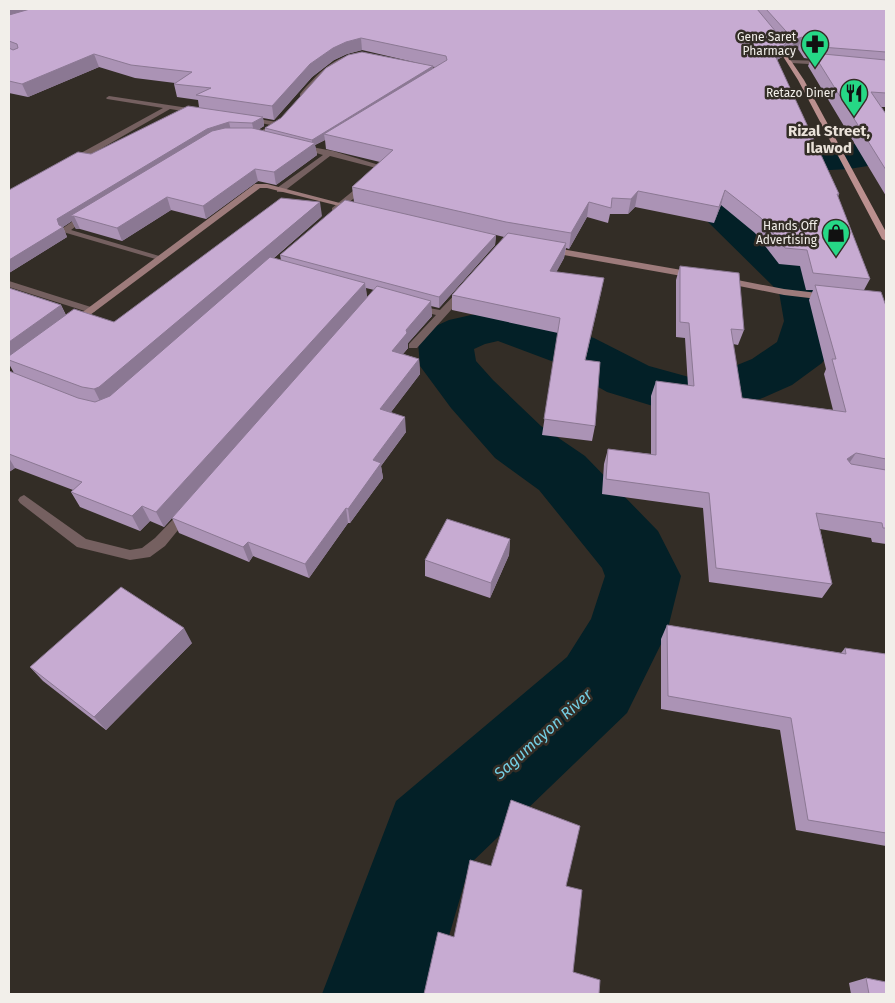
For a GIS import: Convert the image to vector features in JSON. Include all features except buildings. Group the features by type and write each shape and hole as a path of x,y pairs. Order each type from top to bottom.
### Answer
{"main road":[{"path":"771,35 790,61 886,239"}],"street":[{"path":"295,103 324,70 340,59 352,54 371,56"},
{"path":"790,61 830,64"},
{"path":"109,98 198,112"},
{"path":"66,166 169,108"},
{"path":"254,136 277,124 283,117"},
{"path":"238,118 277,124"},
{"path":"244,134 272,140"},
{"path":"289,144 385,168 327,217"},
{"path":"316,150 324,145"},
{"path":"280,190 330,153"},
{"path":"69,327 258,186 267,186 364,210"},
{"path":"95,211 66,230 162,258"},
{"path":"543,249 784,292 833,297"},
{"path":"9,284 91,310"},
{"path":"414,346 468,285"},
{"path":"404,304 443,314"},
{"path":"24,500 82,543 130,555 145,553 160,542 192,506"}],"waterway":[{"name":"Sagumayon River","path":"377,994 430,835 597,685 627,632 643,576 632,552 562,473 518,442 472,394 449,366 446,342 468,331 502,324 574,350 628,379 689,397 739,386 772,372 802,351 811,321 803,288 723,212 729,197 784,174 800,160 849,157 886,151"}],"place":[{"name":"Gene Saret Pharmacy","path":"815,68"},
{"name":"Retazo Diner","path":"854,117"},
{"name":"Hands Off Advertising","path":"836,257"}],"district":[{"name":"Rizal Street, Ilawod","path":"829,140"}]}
